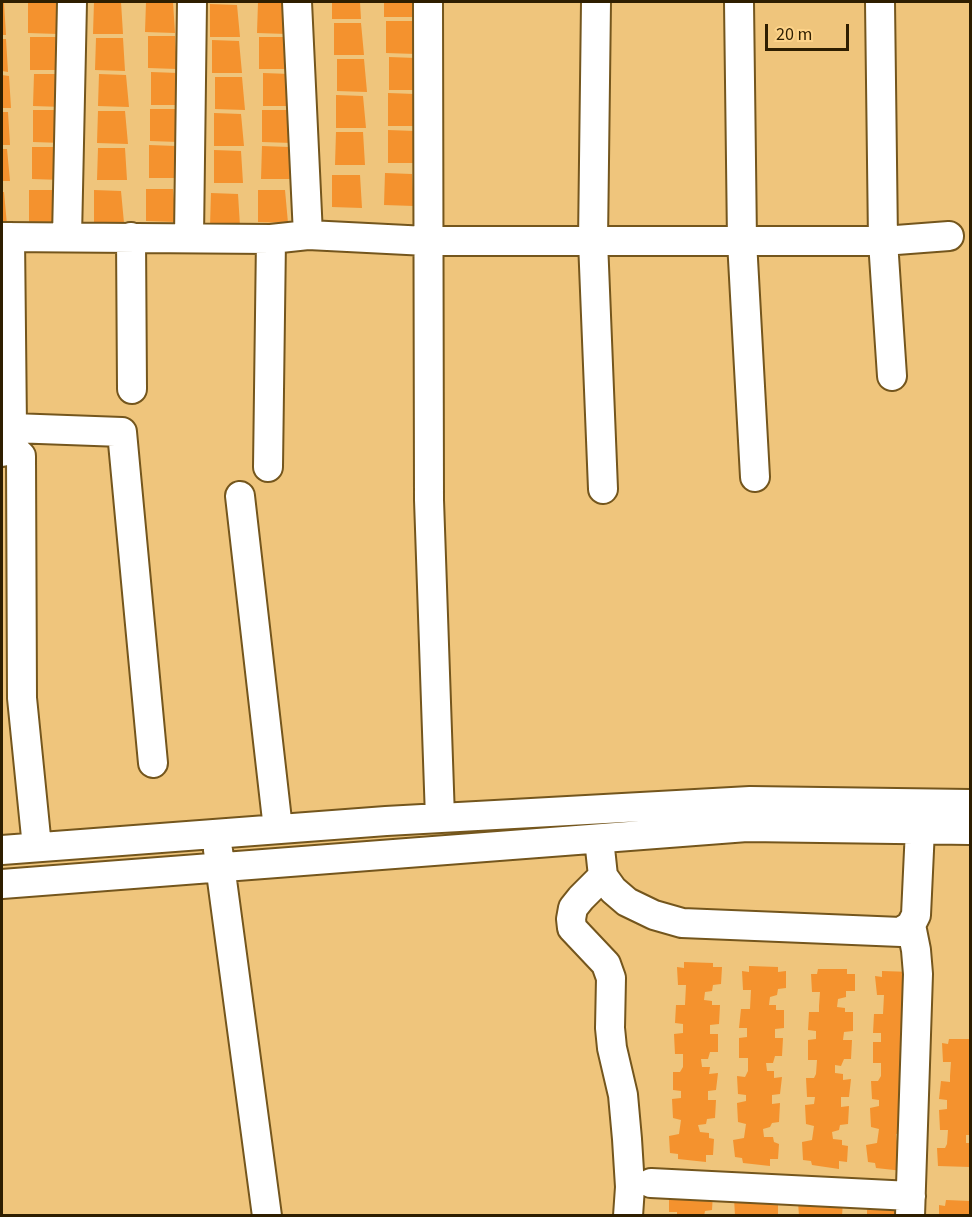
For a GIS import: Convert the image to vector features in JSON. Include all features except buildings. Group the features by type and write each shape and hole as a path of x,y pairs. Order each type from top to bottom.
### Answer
{"street":[{"path":"67,237 72,2"},
{"path":"189,237 192,2"},
{"path":"297,2 308,235"},
{"path":"428,2 429,500 440,818"},
{"path":"596,2 593,241 603,489"},
{"path":"739,2 742,241 755,477"},
{"path":"880,2 883,241 892,376"},
{"path":"153,764 122,432 12,428 6,237 271,239 308,235 427,241 883,241 949,236"},
{"path":"131,237 132,389"},
{"path":"268,466 271,239"},
{"path":"2,452 14,449 21,456 12,699 37,847"},
{"path":"240,496 278,829"},
{"path":"2,850 440,818 750,801 970,804"},
{"path":"2,884 747,828 970,830"},
{"path":"599,839 603,876 613,890 627,902 654,915 682,923 900,932 910,925 916,915 920,829"},
{"path":"215,833 267,1215"},
{"path":"603,876 573,908 571,919 572,928 606,964 611,978 610,1028 612,1048 623,1095 630,1187 628,1215"},
{"path":"651,1183 910,1206 918,975 916,950 910,925"}]}
